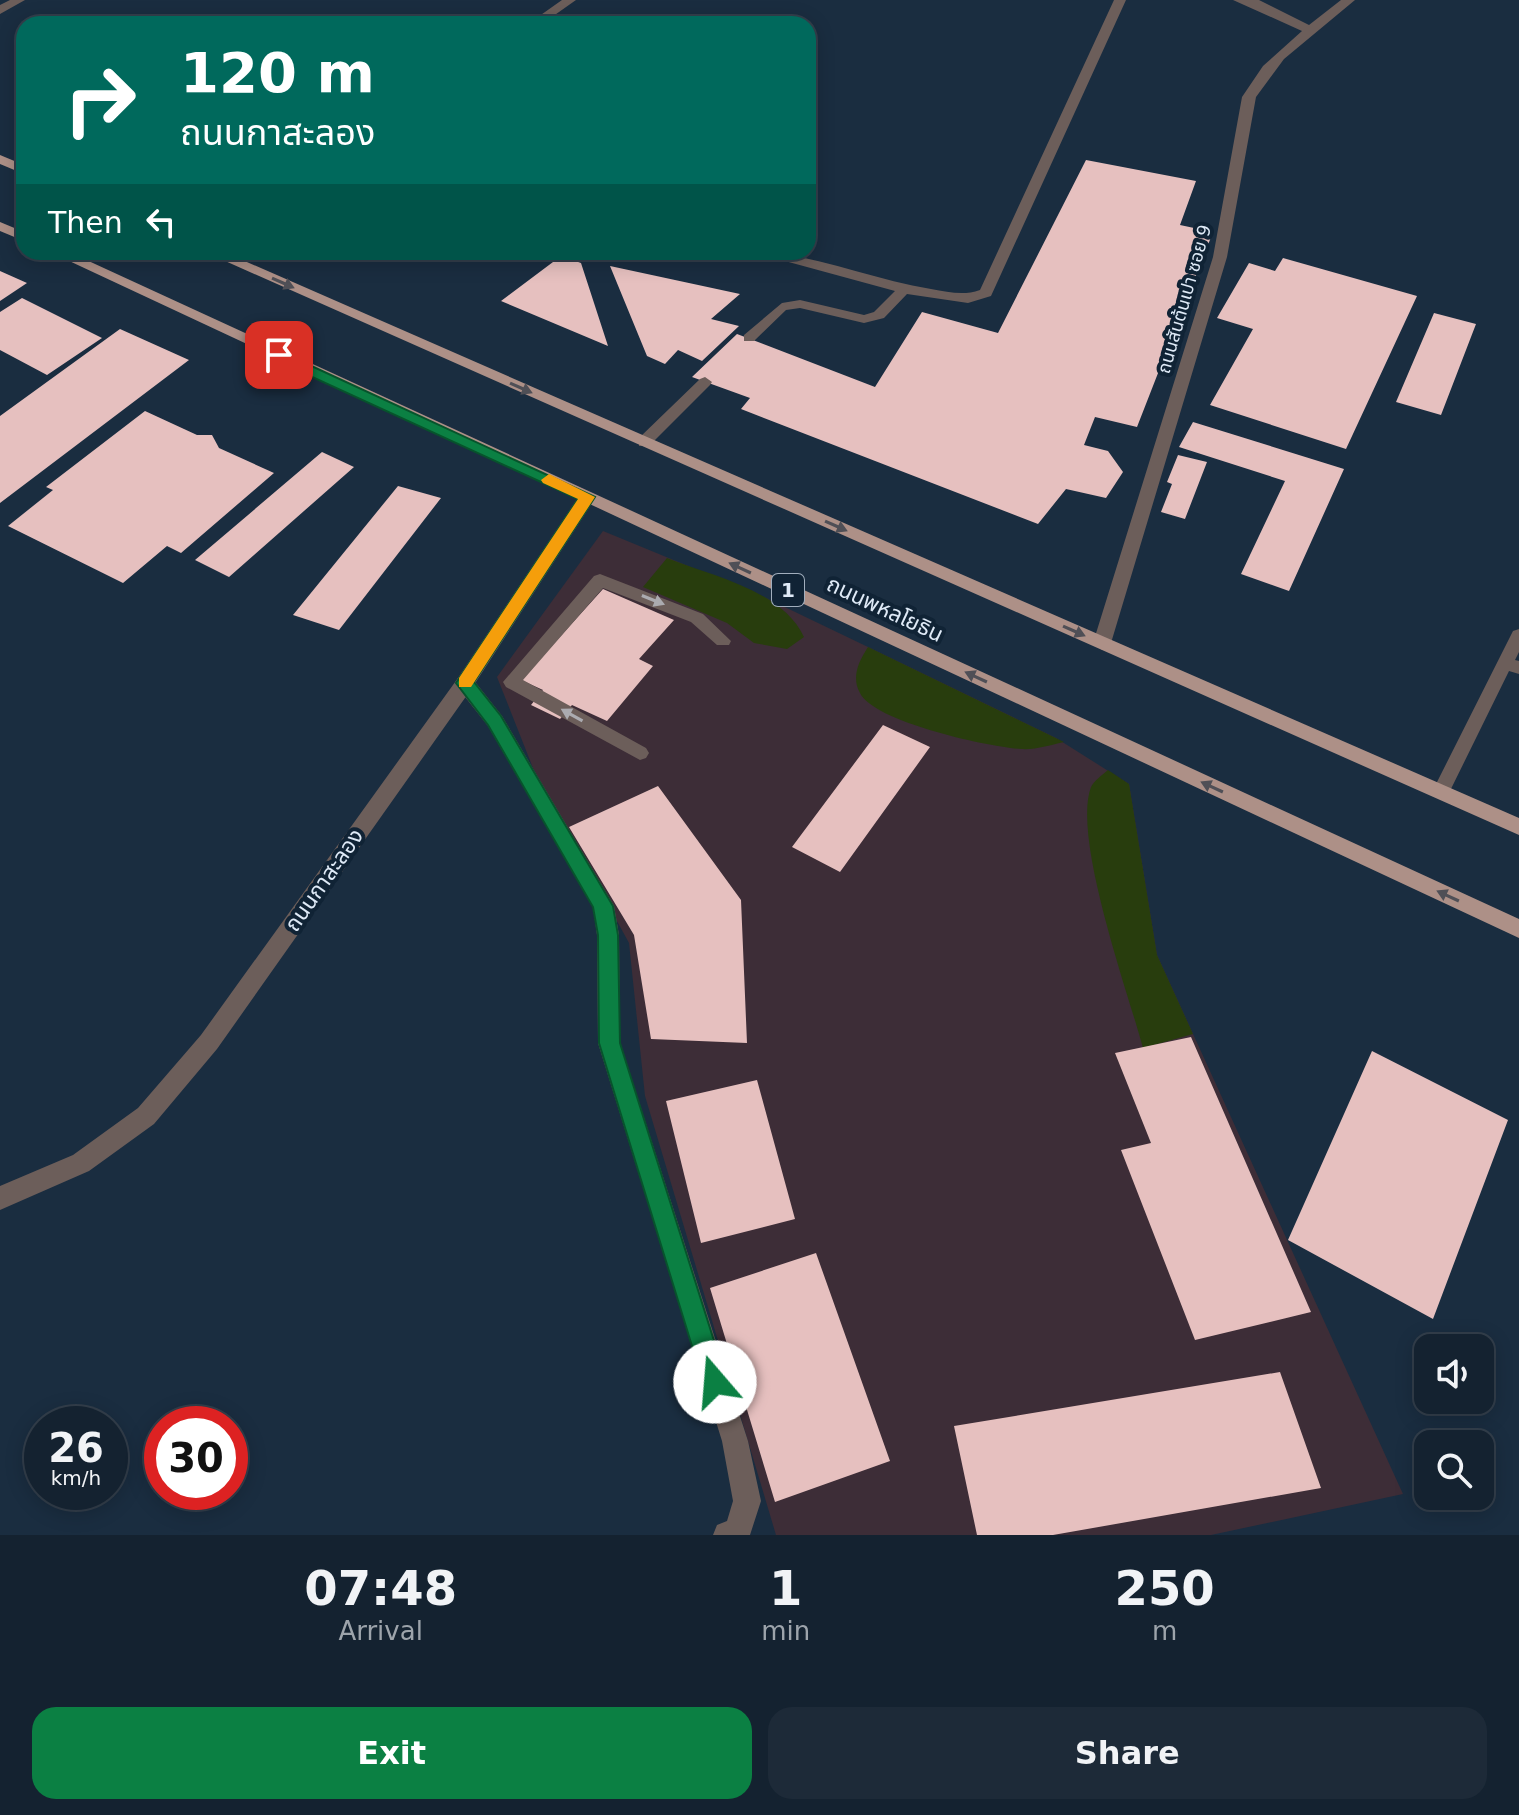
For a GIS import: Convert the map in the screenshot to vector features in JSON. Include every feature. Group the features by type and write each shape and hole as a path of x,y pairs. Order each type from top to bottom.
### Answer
{"main road":[{"name":"ถนนพหลโยธิน","path":"74,260 1519,929"},
{"path":"230,260 1519,827"}],"street":[{"path":"0,10 19,0"},
{"path":"546,16 570,0"},
{"path":"1239,0 1255,3 1312,31"},
{"name":"ถนนสันต้นเปา ซอย 9","path":"1102,643 1220,257 1249,97 1255,82 1269,67 1349,0"},
{"name":"ถนนกาสะลอง","path":"0,1198 81,1163 146,1116 209,1042 465,683 587,497"},
{"path":"465,683 495,721 603,906 608,935 609,1043 735,1441 747,1501 738,1530 727,1535"}],"lane":[{"path":"790,260 904,289 968,299 986,293 1120,0"},
{"path":"749,338 782,307 800,304 864,319 879,315 904,289"},
{"path":"644,442 705,382"},
{"path":"640,753 512,682 600,580 697,618 723,641"},
{"path":"1441,792 1512,666 1519,635"}],"shaded area":[{"path":"603,531 766,598 868,647 1056,738 1129,784 1157,955 1403,1494 1211,1535 776,1535 645,1096 629,943 533,768 497,677"}],"green space":[{"path":"667,558 763,596 794,621 804,637 787,649 754,643 727,623 643,587"},
{"path":"868,647 1064,742 1032,749 1005,747 934,731 887,714 870,704 857,687 857,669"},
{"path":"1108,770 1129,784 1157,955 1193,1034 1143,1048 1104,915 1089,841 1087,810 1091,787"}],"building":[{"path":"1086,160 1196,181 1180,225 1213,232 1137,427 1095,417 1084,445 1108,451 1123,472 1106,498 1066,489 1038,524 741,409 750,398 692,377 737,334 875,387 922,312 998,333"},
{"path":"1283,258 1417,296 1346,449 1210,405 1253,329 1217,318 1249,263 1275,271"},
{"path":"556,260 581,263 608,346 501,301"},
{"path":"610,266 740,294 711,319 739,326 702,361 678,350 665,364 647,356"},
{"path":"0,271 27,283 0,301"},
{"path":"22,298 102,338 47,375 0,350 0,312"},
{"path":"1434,313 1476,324 1441,415 1396,402"},
{"path":"120,329 189,360 0,503 0,416"},
{"path":"145,411 197,435 212,435 219,448 274,473 181,553 167,546 123,583 8,526 53,490 46,487"},
{"path":"1193,422 1344,469 1289,591 1241,574 1285,481 1179,447"},
{"path":"322,452 354,467 229,577 195,560"},
{"path":"1178,455 1207,462 1185,519 1161,512 1172,484 1167,482"},
{"path":"398,486 441,498 339,630 293,615"},
{"path":"603,589 674,620 639,659 653,666 607,721 572,705 560,719 531,705 543,690 521,680"},
{"path":"883,725 930,747 840,872 792,847"},
{"path":"658,786 741,900 747,1043 651,1039 634,935 569,827"},
{"path":"1191,1037 1311,1312 1195,1340 1121,1150 1151,1143 1115,1053"},
{"path":"1372,1051 1508,1120 1433,1319 1288,1240"},
{"path":"757,1080 795,1219 701,1243 666,1101"},
{"path":"816,1253 890,1461 775,1502 710,1288"},
{"path":"1280,1372 1321,1488 1053,1535 977,1535 954,1426"}],"slow traffic":[{"path":"465,682 587,497 549,480"}],"route":[{"path":"279,355 587,497 465,683 495,721 603,906 608,935 609,1043 715,1382"}]}
